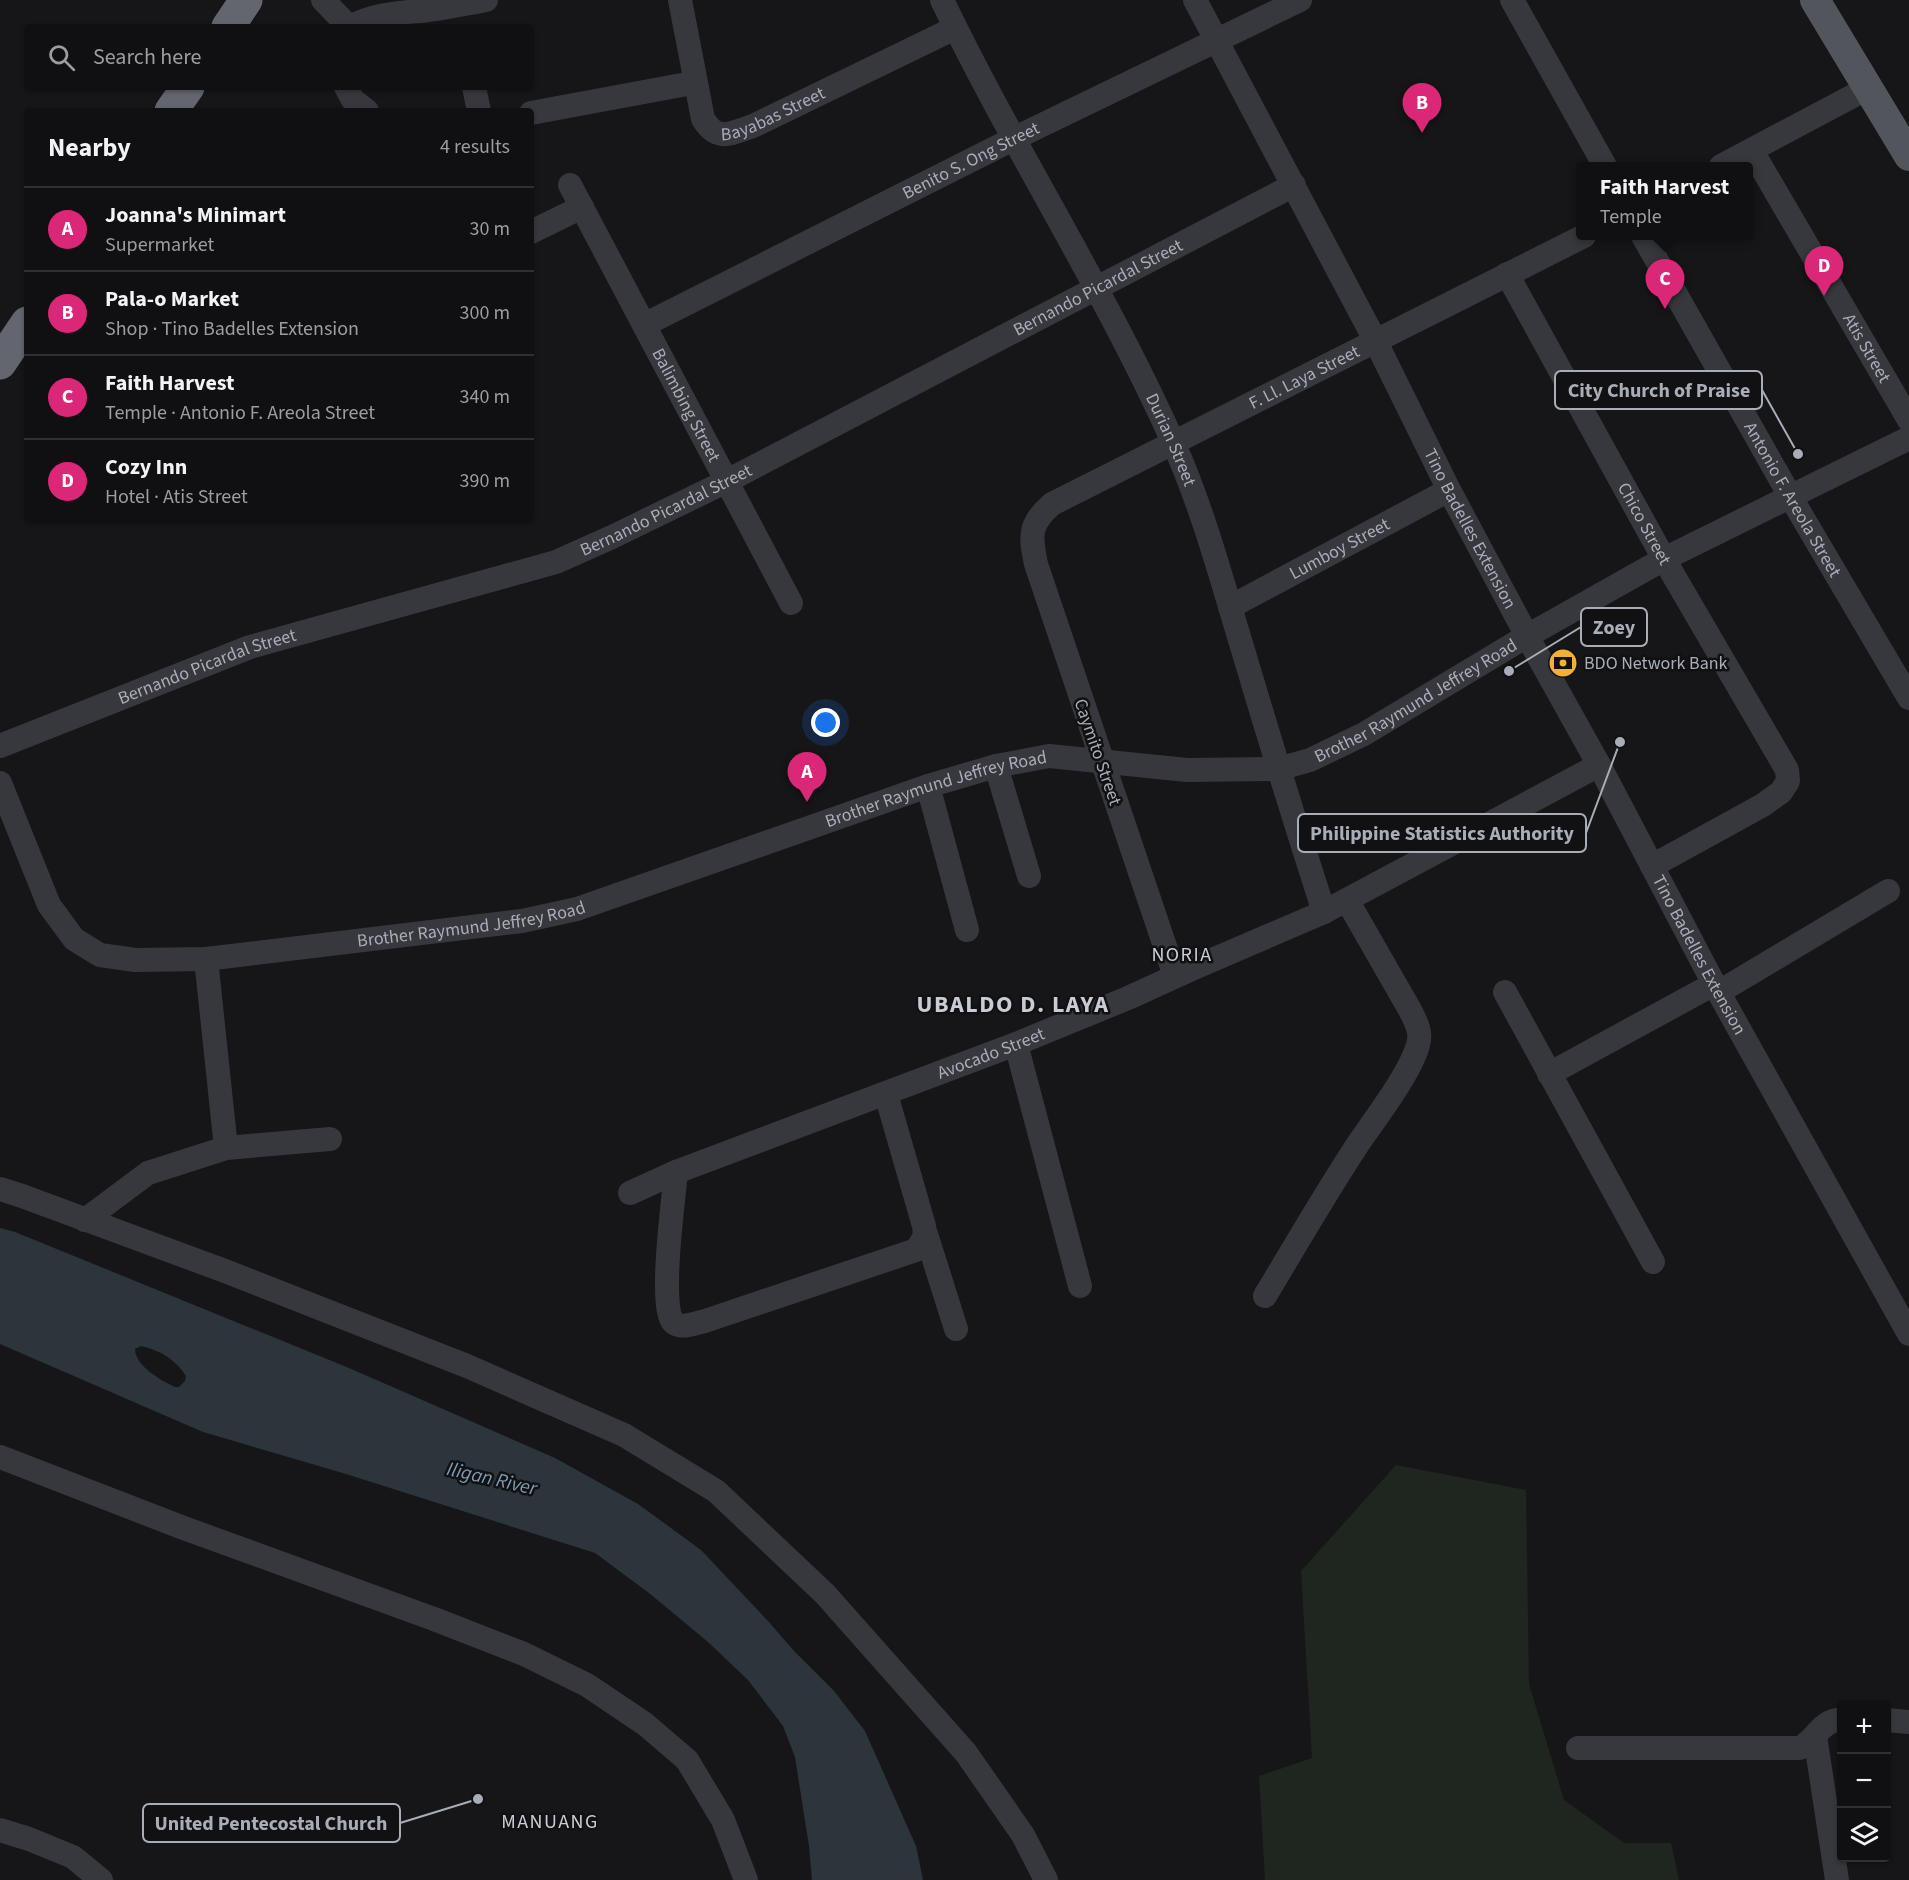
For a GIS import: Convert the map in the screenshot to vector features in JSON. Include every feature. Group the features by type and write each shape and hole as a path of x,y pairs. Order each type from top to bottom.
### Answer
{"highway":[{"path":"230,24 246,0"},
{"path":"173,108 186,90"},
{"path":"0,363 24,327"}],"main road":[{"path":"1815,0 1909,156"}],"street":[{"path":"323,0 347,24"},
{"path":"355,24 376,16 459,17 486,0"},
{"name":"Bayabas Street","path":"680,0 704,119 709,129 725,135 753,126 955,28"},
{"name":"Durian Street","path":"942,0 1013,139 1097,288 1173,443 1202,520 1324,912"},
{"name":"Tino Badelles Extension","path":"1196,0 1375,340 1449,490 1527,636 1599,765 1717,988 1909,1334"},
{"name":"Benito S. Ong Street","path":"644,325 1013,139 1300,0"},
{"path":"1512,0 1603,162"},
{"path":"534,112 687,84"},
{"path":"1729,162 1868,88"},
{"path":"348,90 353,100 363,108"},
{"path":"475,90 478,108"},
{"name":"Atis Street","path":"1752,151 1909,420"},
{"name":"Balimbing Street","path":"570,185 792,603"},
{"name":"Bernando Picardal Street","path":"0,746 250,647 556,562 727,480 1294,185"},
{"path":"534,231 582,207"},
{"name":"F. Ll. Laya Street","path":"1033,526 1052,504 1576,240"},
{"name":"Antonio F. Areola Street","path":"1645,240 1790,496 1909,698"},
{"name":"Chico Street","path":"1507,274 1664,559 1787,770 1788,782 1781,792 1763,805 1652,866"},
{"name":"Brother Raymund Jeffrey Road","path":"0,783 49,905 74,939 100,955 135,960 206,959 522,921 577,909 928,786 996,765 1049,756 1187,770 1278,769 1310,760 1364,734 1527,636 1664,559 1909,438"},
{"name":"Lumboy Street","path":"1230,607 1449,490"},
{"name":"Caymito Street","path":"1033,526 1032,543 1036,564 1174,976"},
{"path":"996,765 1029,876"},
{"name":"Avocado Street","path":"630,1193 676,1172 1016,1044 1128,998 1324,912 1599,765"},
{"path":"928,786 967,930"},
{"path":"1549,1074 1717,988 1888,891"},
{"path":"1265,1296 1326,1193 1399,1082 1419,1042 1419,1029 1410,1010 1347,900"},
{"path":"206,959 226,1149"},
{"path":"1505,992 1653,1262"},
{"path":"1016,1044 1080,1286"},
{"path":"886,1094 956,1329"},
{"path":"85,1220 148,1173 226,1149 330,1139"},
{"path":"676,1172 666,1293 669,1317 681,1326 705,1321 916,1250 926,1234"},
{"path":"0,1189 225,1271 467,1366 624,1435 716,1491 825,1594 966,1753 1023,1835 1046,1880"},
{"path":"0,1457 181,1527 434,1619 524,1654 587,1684 645,1724 687,1760 723,1820 746,1880"},
{"path":"1578,1748 1800,1748 1826,1723 1837,1720"},
{"path":"1891,1720 1909,1722"},
{"path":"1815,1736 1837,1880"},
{"path":"0,1830 73,1857 101,1880"}],"shaded area":[{"path":"1396,1465 1526,1490 1529,1684 1564,1800 1624,1843 1671,1843 1679,1880 1265,1880 1259,1776 1312,1758 1301,1571"}],"water":[{"name":"Iligan River","path":"0,1228 15,1232 349,1368 555,1458 638,1504 701,1550 834,1691 865,1731 916,1846 923,1880 812,1880 795,1757 783,1726 748,1680 708,1642 649,1593 595,1553 346,1474 203,1432 0,1344","holes":["141,1346 167,1356 182,1370 186,1376 185,1381 179,1387 157,1377 139,1361 135,1349"]}],"place":[{"name":"Pala-o Market","path":"1422,133"},
{"name":"Cozy Inn","path":"1824,296"},
{"name":"Faith Harvest","path":"1665,309"},
{"name":"City Church of Praise","path":"1798,454"},
{"name":"BDO Network Bank","path":"1563,663"},
{"name":"Zoey","path":"1509,671"},
{"name":"Philippine Statistics Authority","path":"1620,742"},
{"name":"Joanna's Minimart","path":"807,802"},
{"name":"United Pentecostal Church","path":"478,1799"}],"district":[{"name":"NORIA","path":"1182,954"},
{"name":"UBALDO D. LAYA","path":"1013,1004"},
{"name":"MANUANG","path":"550,1821"}]}
